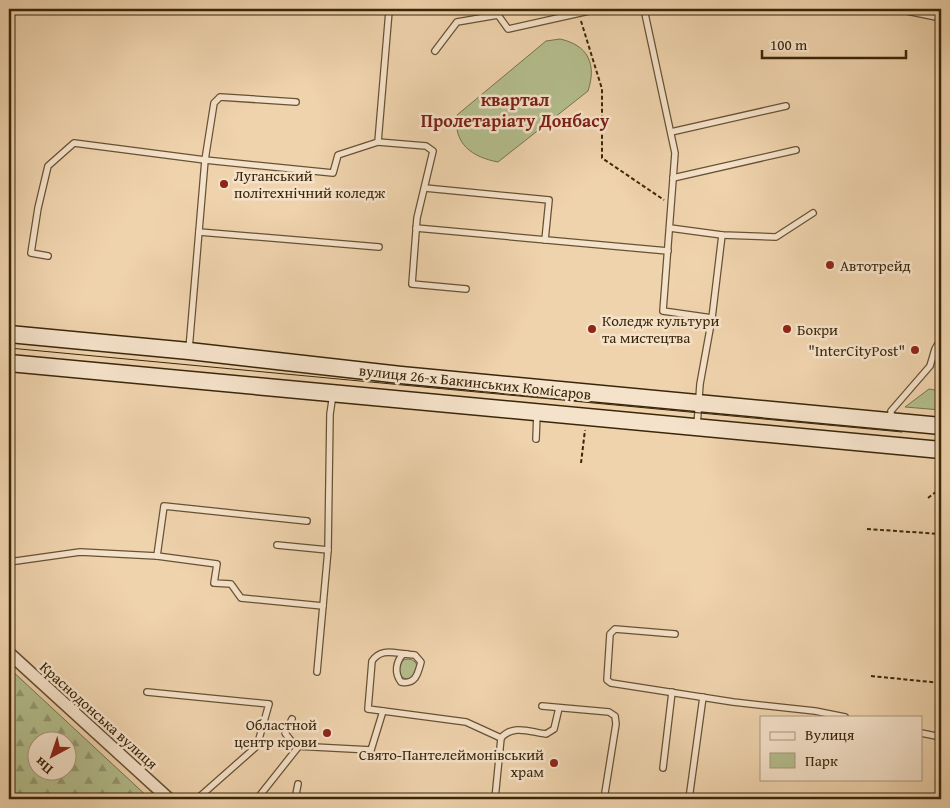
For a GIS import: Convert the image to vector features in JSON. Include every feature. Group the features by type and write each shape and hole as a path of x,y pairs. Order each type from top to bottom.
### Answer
{"street":[{"name":"вулиця 26-х Бакинських Комісаров","path":"9,334 699,404 891,416 941,426"},
{"name":"вулиця 26-х Бакинських Комісаров","path":"9,363 941,450"},
{"path":"889,446 891,416"},
{"name":"Краснодонська вулиця","path":"9,653 169,799"}],"lane":[{"path":"435,51 457,22 498,15 508,29 598,9"},
{"path":"644,9 675,153 663,311 712,318"},
{"path":"897,9 941,18"},
{"path":"378,142 390,11"},
{"path":"188,351 205,160 214,103 220,97 296,102"},
{"path":"671,132 786,106"},
{"path":"48,256 31,253 38,208 48,166 74,143 205,160 333,173 338,155 378,142 426,146 433,150 416,228 412,284 466,289"},
{"path":"673,178 796,150"},
{"path":"425,188 549,200 545,240"},
{"path":"670,228 722,235 776,237 813,213"},
{"path":"416,228 668,251"},
{"path":"199,232 378,248"},
{"path":"697,428 722,235"},
{"path":"891,416 930,366 935,349 941,340"},
{"path":"317,672 328,550 330,414 333,394"},
{"path":"536,439 537,413"},
{"path":"157,556 164,506 307,521"},
{"path":"277,544 328,550"},
{"path":"9,562 80,552 157,556 217,564 214,583 232,584 241,598 323,606"},
{"path":"675,634 615,629 610,634 607,680 611,683 703,697 815,710 840,716"},
{"path":"407,654 400,657 396,673 401,682 405,683 414,680 418,676 421,662 415,655 407,654 382,652 372,662 368,710 466,722 500,738"},
{"path":"146,692 269,704 257,746 197,799"},
{"path":"663,768 672,692"},
{"path":"689,799 703,697"},
{"path":"542,706 609,712 615,716 616,724 604,799"},
{"path":"495,799 500,738 512,729 546,734 554,729 559,708"},
{"path":"292,719 285,733 295,746 371,750 383,711"},
{"path":"922,733 941,737"},
{"path":"257,799 299,746"},
{"path":"295,799 298,784"}],"path":[{"path":"579,14 602,89 602,158 646,185 671,205"},
{"path":"581,464 587,418"},
{"path":"928,498 941,488"},
{"path":"867,529 941,534"},
{"path":"871,676 941,683"}],"green space":[{"path":"560,39 577,46 588,57 591,81 588,91 498,162 480,157 466,148 458,134 457,115 546,41"},
{"path":"929,389 941,391 941,410 905,407"},
{"path":"408,659 415,662 418,669 415,676 408,679 401,676 398,669 401,662"},
{"path":"9,668 76,730 28,730 28,780 78,780 78,732 150,799 9,799"}],"tram line":[{"path":"9,348 902,432"}],"place":[{"name":"Луганський політехнічний коледж","path":"224,184"},
{"name":"Автотрейд","path":"830,265"},
{"name":"Коледж культури та мистецтва","path":"592,329"},
{"name":"Бокри","path":"787,329"},
{"name":"\"InterCityPost\"","path":"915,350"},
{"name":"Областной центр крови","path":"327,733"},
{"name":"Свято-Пантелеймонівський храм","path":"554,763"}],"district":[{"name":"квартал Пролетаріату Донбасу","path":"515,109"}]}
